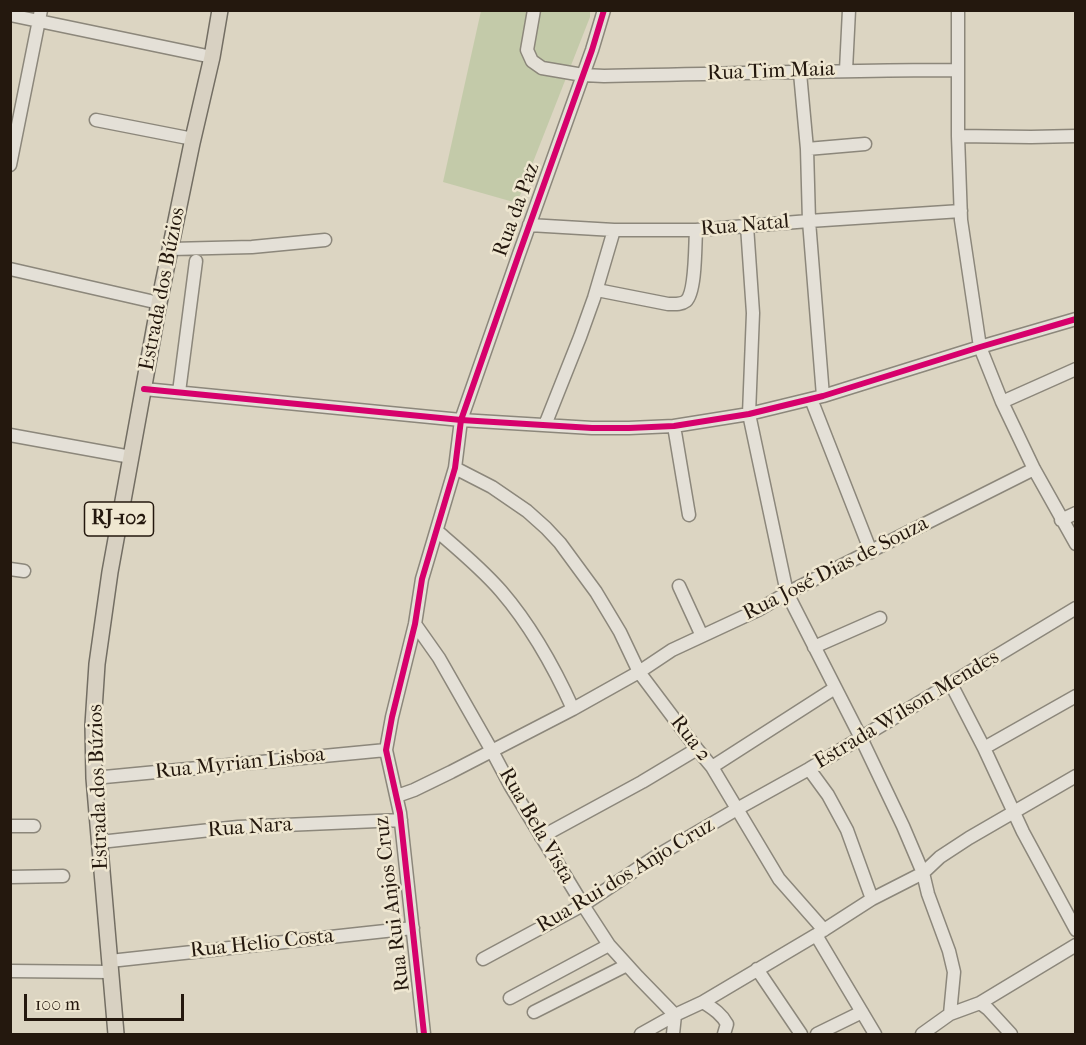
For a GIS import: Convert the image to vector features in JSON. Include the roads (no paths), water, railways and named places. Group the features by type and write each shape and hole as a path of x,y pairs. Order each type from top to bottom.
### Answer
{"main road":[{"name":"Estrada dos Búzios","path":"117,1035 94,778 93,725 97,664 110,572 159,303 220,10"}],"street":[{"name":"Rua Tim Maia","path":"534,10 527,50 532,61 542,68 583,75 958,70"},
{"name":"Rua da Paz","path":"461,420 604,10"},
{"path":"846,70 849,10"},
{"path":"958,10 961,220 980,347 1002,402 1034,469 1076,544"},
{"path":"10,15 40,15 212,57"},
{"path":"10,165 40,15"},
{"path":"800,73 807,149 817,397 871,552"},
{"path":"96,120 193,139"},
{"path":"958,136 1076,136"},
{"path":"807,149 865,144"},
{"name":"Rua Natal","path":"529,225 614,231 696,230 961,211"},
{"path":"747,226 753,314 749,414 787,593 861,738 923,873 954,972 950,1014"},
{"path":"597,290 668,304 679,304 686,301 693,290 696,230"},
{"path":"545,425 597,290 614,231"},
{"path":"171,249 252,247 325,240"},
{"path":"179,392 196,261"},
{"path":"10,269 159,303"},
{"path":"144,389 461,420 591,428 674,426 749,414 817,397 1076,319"},
{"path":"1002,402 1076,369"},
{"name":"Rua Rui Anjos Cruz","path":"424,1035 401,820 386,750 415,624 422,579 455,468 461,420"},
{"path":"674,426 689,515"},
{"path":"10,435 131,457"},
{"name":"Rua 2","path":"455,468 492,487 527,511 560,543 596,592 639,672 712,767 737,809"},
{"name":"Rua José Dias de Souza","path":"397,796 414,790 573,709 639,672 672,650 758,610 787,593 1034,469"},
{"path":"1062,520 1076,513"},
{"path":"437,531 500,590 521,617 556,673 573,709"},
{"path":"10,569 24,571"},
{"path":"679,586 702,636"},
{"name":"Estrada Wilson Mendes","path":"737,809 810,769 1076,608"},
{"path":"814,647 880,618"},
{"name":"Rua Bela Vista","path":"415,624 439,658 510,785 582,905 609,945 675,1015"},
{"path":"951,684 1023,832 1076,930"},
{"path":"712,767 835,688"},
{"path":"984,748 1076,696"},
{"path":"541,837 697,749"},
{"name":"Rua Myrian Lisboa","path":"94,778 386,750"},
{"path":"810,769 828,795 847,830 872,899"},
{"path":"641,1035 703,1002 872,899 923,873 940,857 1076,776"},
{"path":"737,809 779,879 820,932 875,1035"},
{"name":"Rua Rui dos Anjo Cruz","path":"483,959 582,905 655,857 737,809"},
{"name":"Rua Nara","path":"100,842 238,827 401,820"},
{"path":"10,826 34,826"},
{"path":"10,877 63,876"},
{"name":"Rua Helio Costa","path":"10,971 111,966 413,928"},
{"path":"510,998 609,945"},
{"path":"922,1035 950,1014 980,1003 1076,945"},
{"path":"534,1012 627,964"},
{"path":"757,969 801,1035"},
{"path":"703,1002 717,1012 727,1024 724,1035"},
{"path":"980,1003 1011,1035"},
{"path":"817,1035 862,1012"},
{"path":"673,1035 675,1015"}]}
